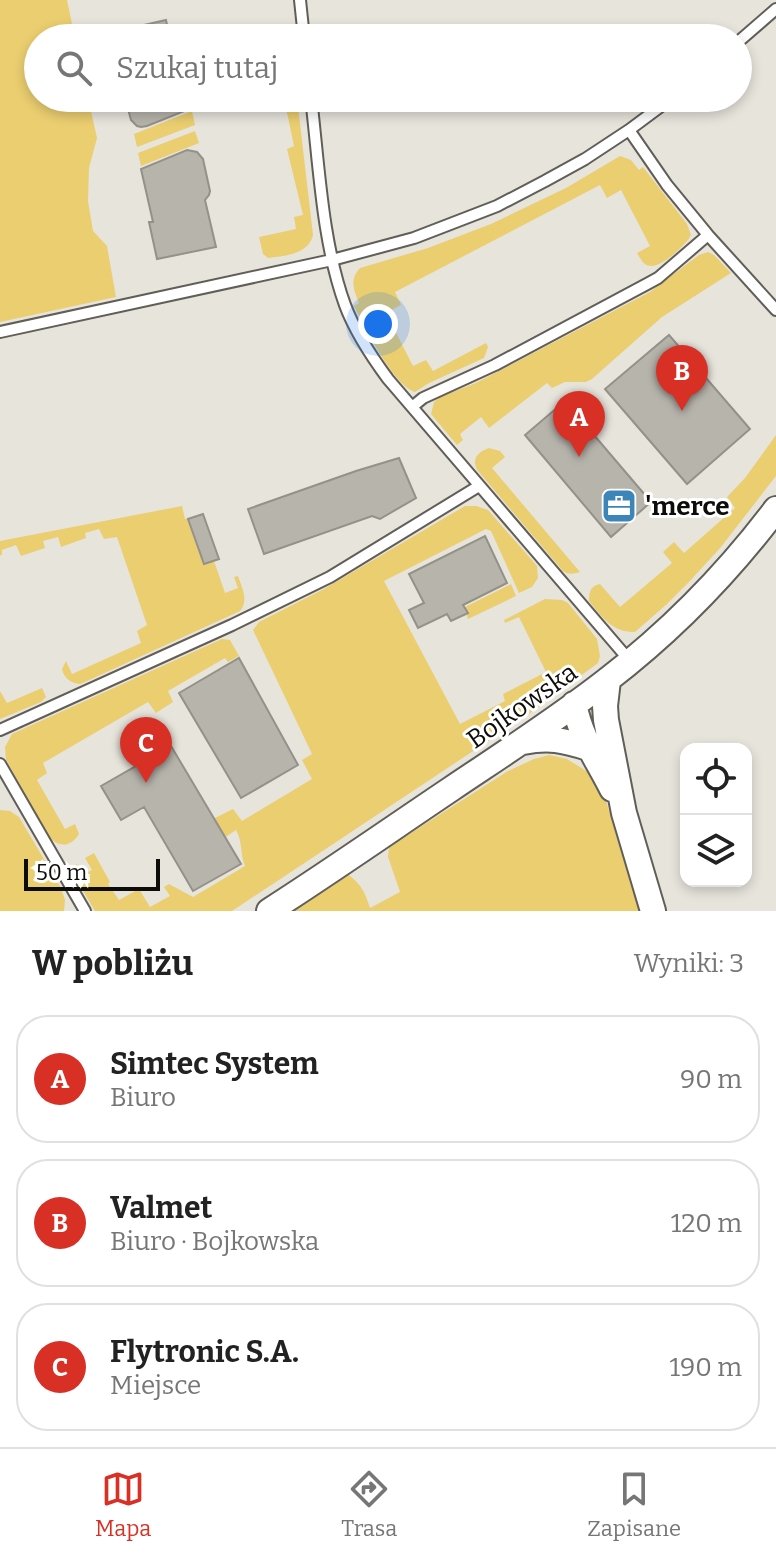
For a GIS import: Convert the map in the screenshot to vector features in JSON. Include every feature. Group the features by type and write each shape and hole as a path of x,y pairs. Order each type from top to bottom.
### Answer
{"street":[{"name":"Bojkowska","path":"269,911 608,680 697,601 731,566 776,509"},
{"path":"599,743 608,680"},
{"path":"574,704 594,716 599,743 653,911"},
{"path":"520,742 557,739 599,743"}],"lane":[{"path":"300,0 303,24"},
{"path":"752,30 776,9"},
{"path":"313,112 332,260 345,307 370,354 630,661"},
{"path":"0,332 332,260 414,238 497,206 545,181 585,159 653,112"},
{"path":"629,130 667,185 776,310"},
{"path":"412,407 423,398 495,365 647,284 708,235"},
{"path":"0,730 330,577 479,486"},
{"path":"0,764 85,911"}],"shaded area":[{"path":"0,0 67,0 72,24 24,24 24,112 91,112 97,138 89,168 88,201 93,231 107,246 116,297 0,322"},
{"path":"192,112 195,125 137,147 134,134"},
{"path":"287,112 299,112 313,235 301,250 268,258 263,254 259,237 296,229 294,217 303,215 287,149 294,146"},
{"path":"195,131 199,143 141,166 138,153"},
{"path":"620,156 631,160 639,170 643,167 687,224 691,235 684,244 662,263 645,264 637,253 650,246 621,190 607,198 600,185 395,292 401,305 386,313 413,366 426,360 433,371 486,343 488,347 484,358 415,392 398,379 380,354 354,306 359,303 354,281 360,268 428,248 491,224 566,188"},
{"path":"708,252 731,273 662,317 592,379 565,382 552,388 547,383 489,428 481,417 460,434 463,440 457,445 431,414 434,402 440,397 476,383 650,292 699,255"},
{"path":"776,435 776,476 721,547 667,604 635,632 620,630 609,623 589,601 592,588 600,584 620,607 672,563 663,552 674,542 684,553 735,508 727,497"},
{"path":"489,448 500,451 505,457 492,468 580,572 571,574 563,571 478,471 476,457"},
{"path":"182,506 185,519 188,519 214,561 225,593 238,588 234,577 238,576 244,594 243,607 80,684 70,681 62,669 66,661 72,674 141,643 137,631 147,625 117,537 104,539 99,529 85,533 86,538 61,547 58,537 43,541 45,548 21,556 16,545 2,550 0,556 0,541"},
{"path":"465,506 488,510 537,566 538,578 532,587 519,593 491,531 486,529 384,581 460,724 505,701 503,694 546,672 519,617 505,623 504,620 545,599 568,603 597,639 598,663 529,714 232,911 95,911 70,869 77,864 83,874 92,870 85,858 94,853 119,900 139,889 150,907 170,896 164,887 169,884 193,897 245,866 236,830 224,838 213,819 233,809 242,821 312,779 302,760 312,754 253,630 259,622 324,589"},
{"path":"511,584 516,596 468,619 465,607"},
{"path":"222,639 230,640 239,656 228,662 225,658 168,691 173,702 156,713 148,702 43,763 47,773 37,780 65,829 75,824 79,834 69,844 53,841 6,760 5,747 12,734"},
{"path":"42,688 46,697 41,702 0,719 0,691 7,703"},
{"path":"549,755 567,759 588,772 592,769 601,784 641,911 289,911 343,875 349,875 360,886 370,908 400,892 388,857 389,847 508,771"},
{"path":"0,810 10,811 19,817 61,888 65,900 64,911 0,911"}],"building":[{"path":"129,112 182,112 141,127 131,120"},
{"path":"187,150 197,152 203,159 210,191 205,200 216,247 157,259 149,222 153,222 141,169"},
{"path":"669,335 750,429 687,484 605,389"},
{"path":"565,401 651,502 611,537 525,435"},
{"path":"399,458 416,498 380,519 372,516 264,554 248,509"},
{"path":"203,514 219,559 204,564 188,519"},
{"path":"485,536 507,583 463,605 468,613 451,621 447,614 418,628 409,610 424,603 409,574"},
{"path":"239,658 298,765 241,798 179,693"},
{"path":"171,746 241,864 193,891 144,807 121,820 101,786"}],"place":[{"name":"Valmet","path":"682,411"},
{"name":"Simtec System","path":"579,457"},
{"name":"'merce","path":"619,506"},
{"name":"Flytronic S.A.","path":"146,783"}]}
